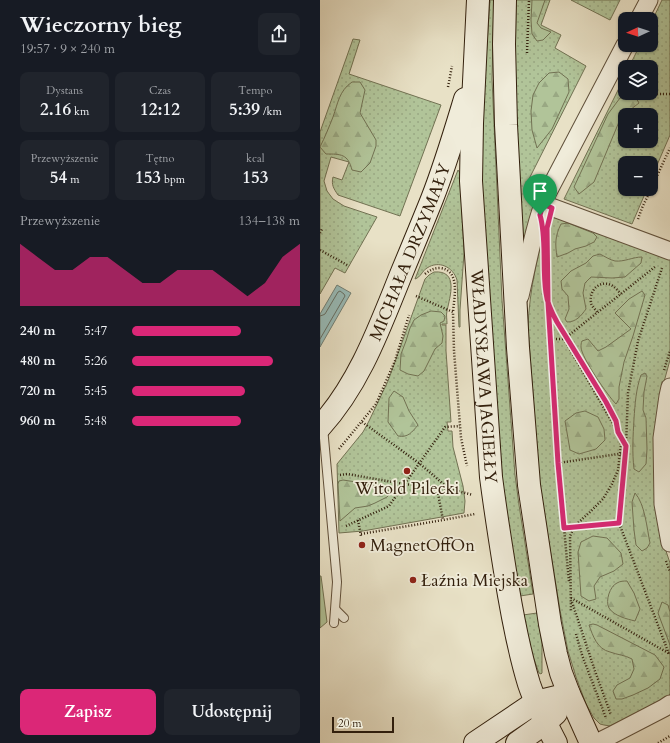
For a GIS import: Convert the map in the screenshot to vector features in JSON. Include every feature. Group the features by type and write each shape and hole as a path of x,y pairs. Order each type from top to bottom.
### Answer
{"main road":[{"name":"WŁADYSŁAWA JAGIEŁŁY","path":"478,0 471,180 490,469 495,513 514,623 522,659 536,702 556,743"},
{"name":"WŁADYSŁAWA JAGIEŁŁY","path":"505,0 504,44 506,125 516,316 529,485 553,642 561,673 591,743"},
{"name":"MICHAŁA DRZYMAŁY","path":"322,425 349,388 367,355 391,301 437,185 454,137 475,65"},
{"path":"476,743 536,702 570,696"},
{"path":"517,743 545,723 570,696"}],"street":[{"path":"643,12 649,0"},
{"path":"516,316 543,204 621,52"},
{"path":"543,204 633,237 668,253"},
{"path":"670,387 662,438 663,504 670,543"},
{"path":"596,743 613,728 664,708 670,704"}],"lane":[{"path":"322,425 327,464 337,582 334,623"},
{"path":"336,610 344,618"}],"path":[{"path":"527,59 530,0"},
{"path":"617,94 670,94"},
{"path":"658,174 670,148"},
{"path":"633,237 642,208 648,196"},
{"path":"320,233 322,229"},
{"path":"320,250 349,266"},
{"path":"550,339 565,338 668,253"},
{"path":"668,253 638,341 628,393 626,446 619,523 669,654"},
{"path":"544,262 546,294 551,310 565,338 626,446"},
{"path":"547,265 558,463 571,598 613,728"},
{"path":"422,279 428,271 434,268 442,268 451,274 454,283 453,312"},
{"path":"597,312 591,303 590,296 598,285 612,285 620,294"},
{"path":"413,303 418,291"},
{"path":"327,464 376,404 395,361 411,310"},
{"path":"565,338 606,402 616,421 620,445 618,470 609,489 603,499 578,523 572,532 570,542 572,616"},
{"path":"362,422 419,463 450,489"},
{"path":"333,532 389,506 444,427 460,426"},
{"path":"558,463 625,453"},
{"path":"328,477 347,474 404,484 450,489 475,496"},
{"path":"437,488 443,520"},
{"path":"358,520 361,535 479,513"},
{"path":"564,528 619,523"},
{"path":"571,598 669,654"},
{"path":"574,629 582,655 613,728"},
{"path":"658,743 670,736"}],"green space":[{"path":"490,0 494,0 492,79 502,300 515,475 533,594 520,596 504,504 482,190 485,71"},
{"path":"516,0 550,0 541,25 561,35 555,48 586,66 529,179 534,183 534,202 525,239 522,237 515,84"},
{"path":"532,0 545,0 537,23 541,28 551,32 543,40 537,41 532,34"},
{"path":"571,0 620,0 610,20"},
{"path":"662,0 670,0 670,135 658,163 658,156 618,156 618,196 644,196 632,224 564,199 618,90 618,100 658,100 658,60 632,60 636,52 658,52 658,12 656,12"},
{"path":"353,39 360,40 349,74 441,105 400,216 338,195 334,189 332,180 333,177 342,180 349,162 331,157 324,181 327,191 333,199 344,206 377,217 345,273 335,268 320,294 320,132"},
{"path":"559,72 568,79 569,92 552,129 537,148 532,130 531,111 533,95 539,83 549,73"},
{"path":"352,82 360,82 365,90 360,113 376,140 376,146 370,163 361,172 352,170 348,161 343,156 326,154 320,147 342,93 344,89"},
{"path":"618,100 637,100 639,103 633,108 618,108 618,124 594,182 579,194 574,187 608,114"},
{"path":"458,170 460,173 464,253 460,327 457,280 449,268 441,265 432,266 427,268 419,277 415,279"},
{"path":"549,212 670,254 670,360 659,400 665,548 670,563 670,694 665,699 610,726 600,724 594,718 586,704 568,651 540,487 528,328 532,284"},
{"path":"568,223 593,233 597,237 594,242 586,246 557,257 556,244 558,232 561,224"},
{"path":"600,254 615,261 642,257 641,263 625,277 591,277 585,283 583,293 586,309 578,318 567,322 565,319 569,309 568,296 562,289 561,281 571,271 586,263 593,256"},
{"path":"434,272 442,272 447,275 451,285 447,324 442,324 446,325 446,351 451,422 447,422 448,431 452,431 453,447 463,486 465,501 464,513 363,531 339,533 337,464 363,432 369,421 388,381 425,279"},
{"path":"642,291 645,295 624,362 619,387 619,399 616,404 601,385 585,359 582,352 581,343 582,341 588,339 598,351 631,329 615,313 629,299"},
{"path":"431,311 441,312 445,316 444,321 440,323 443,336 442,343 435,349 424,371 418,376 408,374 400,370 401,354 410,328 414,320"},
{"path":"645,373 647,376 643,410 646,418 647,449 646,464 639,472 634,469 633,463 635,402 641,375"},
{"path":"394,391 403,397 409,411 418,425 410,434 404,436 398,436 388,422 389,398"},
{"path":"585,411 598,417 604,429 605,440 596,449 579,454 570,450 565,421 576,413"},
{"path":"343,480 369,484 392,492 387,497 375,503 368,506 355,508 340,521 338,484 339,481"},
{"path":"635,493 641,503 647,524 650,543 647,548 642,551 636,545 634,530 632,502"},
{"path":"593,536 607,538 621,553 623,564 614,571 600,577 594,586 596,599 589,601 581,596 578,552 581,542"},
{"path":"320,576 327,622 320,628"},
{"path":"627,581 634,593 640,609 635,621 617,615 611,611 608,605 608,598 612,587 618,582"},
{"path":"662,602 668,605 670,612 670,645 658,613"},
{"path":"537,613 542,644 541,674 539,673 531,651 523,615"},
{"path":"593,624 655,655 664,667 660,679 648,688 633,695 622,699 616,699 613,691 617,685 630,678 634,669 632,659 602,648 596,642 589,625"}],"water":[{"path":"337,285 351,293 320,347 320,314"}],"place":[{"name":"Witold Pilecki","path":"407,471"},
{"name":"MagnetOffOn","path":"362,545"},
{"name":"Łaźnia Miejska","path":"413,580"}],"route":[{"path":"540,215 543,204 552,208 547,228 548,302 558,463 564,528 619,523 626,446 618,432 616,421 606,402 557,322 548,302 544,269 543,226 540,215"}]}
